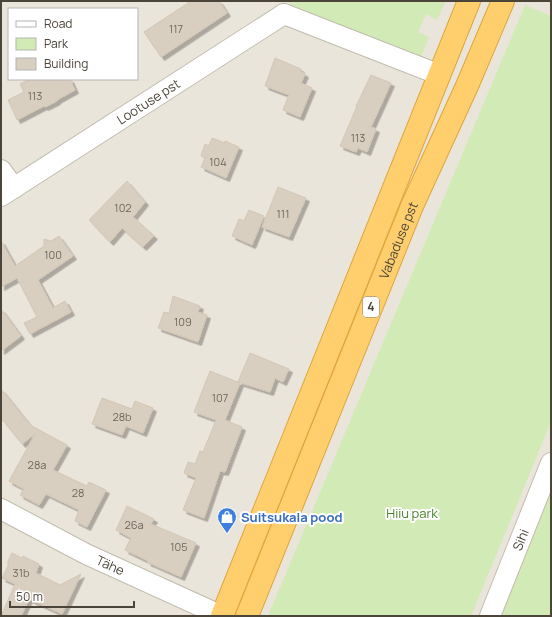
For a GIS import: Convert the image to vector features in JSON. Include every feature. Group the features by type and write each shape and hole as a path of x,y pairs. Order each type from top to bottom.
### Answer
{"highway":[{"name":"Vabaduse pst","path":"222,616 470,1"},
{"name":"Vabaduse pst","path":"247,616 412,206 467,86 503,1"}],"street":[{"path":"282,8 440,75"},
{"name":"Lootuse pst","path":"7,192 282,8"},
{"path":"1,170 7,192"},
{"name":"Sihi","path":"490,616 551,463"},
{"name":"Tähe","path":"1,509 86,554 222,616"}],"shaded area":[{"path":"1,1 551,1 551,616 1,616"}],"green space":[{"path":"289,1 446,1 437,20 426,14 418,32 429,37 420,59 292,7"},
{"name":"Hiiu park","path":"525,5 551,16 551,422 471,616 268,616"},
{"path":"551,470 551,616 490,616"}],"building":[{"path":"191,1 219,1 227,13 161,57 144,32"},
{"path":"275,58 301,69 300,71 305,74 301,83 312,88 300,117 283,110 289,95 265,86"},
{"path":"371,75 391,83 371,127 376,129 367,152 358,148 356,152 340,146 356,106"},
{"path":"28,80 70,80 75,90 57,101 17,120 8,100 24,92 20,84"},
{"path":"212,138 225,143 225,141 239,147 226,178 201,167 205,158 201,156 205,144 209,146"},
{"path":"127,181 145,202 133,217 154,236 143,247 122,228 110,242 89,220"},
{"path":"278,187 306,198 289,237 262,227"},
{"path":"249,210 264,216 252,245 232,236 239,219 244,221"},
{"path":"59,236 73,256 38,280 53,308 65,301 71,312 30,334 24,323 37,317 17,278 1,287 1,241 15,266 44,246 44,239 51,241"},
{"path":"173,296 200,306 198,312 207,315 198,342 158,328 164,312 169,313"},
{"path":"1,309 21,336 1,351"},
{"path":"250,353 289,369 283,382 275,378 270,392 238,382"},
{"path":"210,371 240,383 225,420 242,427 225,472 220,471 204,518 183,510 196,478 184,473 188,462 195,464 200,451 203,452 216,420 194,412"},
{"path":"1,389 30,425 67,445 53,470 87,486 89,482 106,490 87,527 75,521 79,510 46,494 39,505 20,495 24,489 9,481 35,434 22,444 1,418"},
{"path":"102,398 132,409 135,401 153,408 143,433 126,426 122,435 92,424"},
{"path":"127,506 154,519 151,524 196,543 181,577 147,562 148,561 125,550 131,538 116,530"},
{"path":"12,553 22,558 23,556 39,564 36,573 60,585 81,574 62,614 29,599 21,616 1,616 15,584 2,578"}],"place":[{"name":"Suitsukala pood","path":"227,534"}]}
